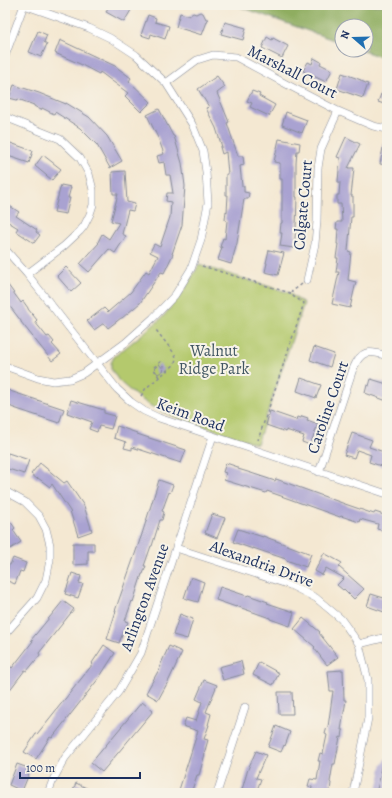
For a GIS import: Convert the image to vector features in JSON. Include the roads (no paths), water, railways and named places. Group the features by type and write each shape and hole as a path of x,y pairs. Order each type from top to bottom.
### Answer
{"street":[{"path":"5,56 24,5 89,28 110,38 136,55 166,83 192,124 203,151 208,203 201,240 191,269 175,295 153,318 125,343 84,373 70,379 53,381 38,378 5,366"},
{"name":"Marshall Court","path":"166,83 197,60 213,55 236,57 338,111 373,126 387,130"},
{"name":"Colgate Court","path":"307,280 315,244 318,168 321,150 338,111"},
{"path":"5,117 60,139 80,158 89,174 93,190 90,214 84,226 64,246 27,274"},
{"name":"Keim Road","path":"5,249 27,274 117,389 131,402 144,411 159,418 387,494"},
{"name":"Caroline Court","path":"320,472 357,360 364,354 371,352 387,356"},
{"name":"Arlington Avenue","path":"48,793 65,758 119,691 141,653 213,436"},
{"path":"5,491 25,502 39,516 46,529 50,545 50,560 46,580 37,598 5,634"},
{"name":"Alexandria Drive","path":"176,548 290,585 316,598 341,619 359,644 368,680 368,718 353,793"},
{"path":"359,644 387,637"},
{"path":"217,793 245,707"}],"park label":[{"name":"Walnut Ridge Park","path":"214,359"}]}
